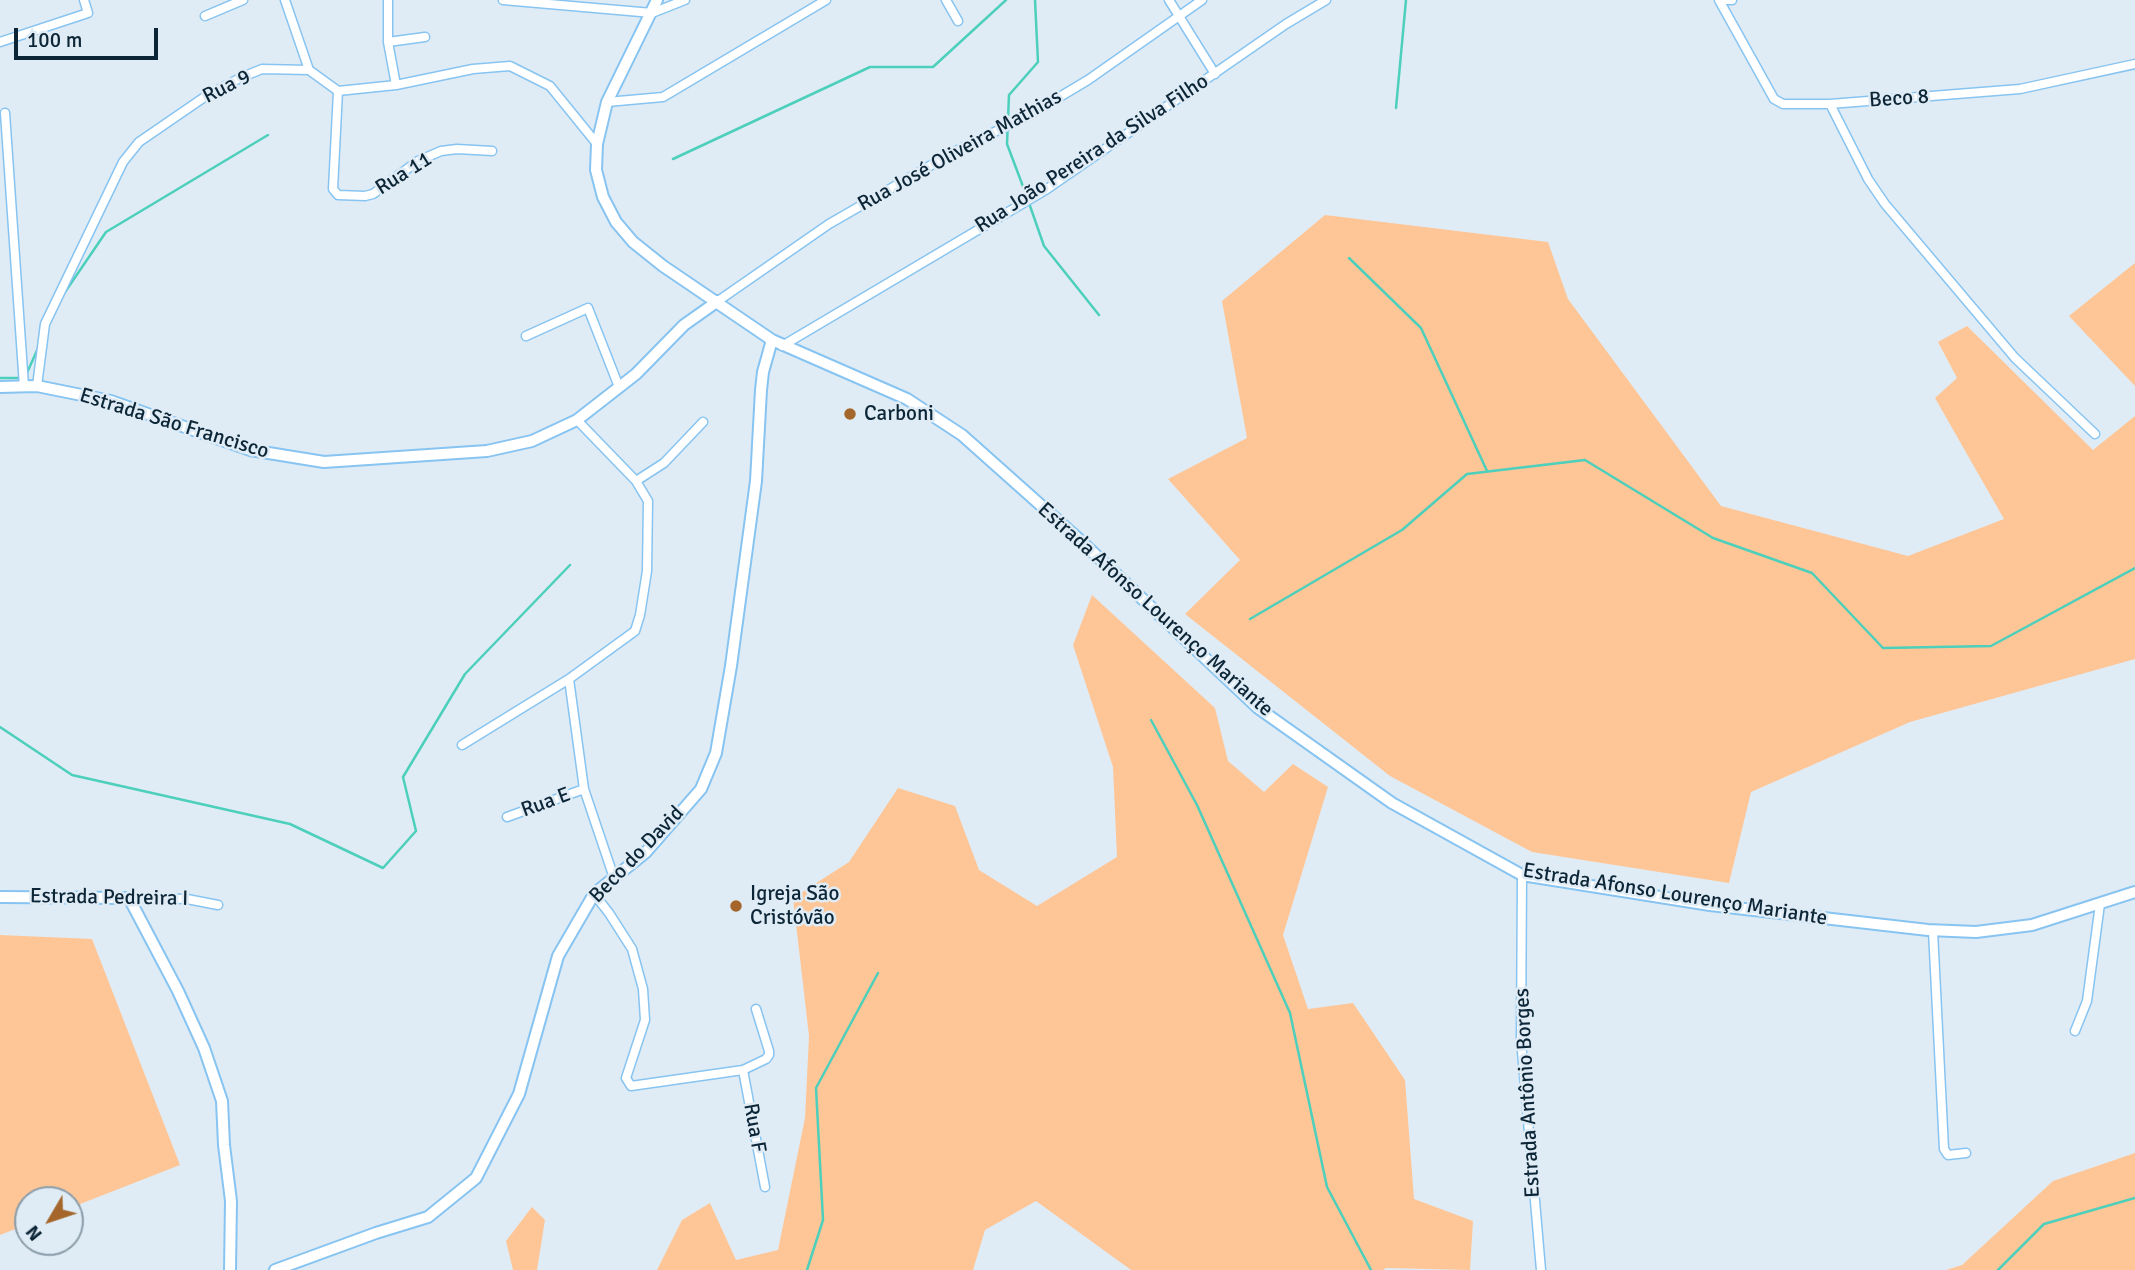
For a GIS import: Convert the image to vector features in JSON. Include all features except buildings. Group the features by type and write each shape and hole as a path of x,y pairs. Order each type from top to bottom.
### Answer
{"main road":[{"name":"Estrada Afonso Lourenço Mariante","path":"657,0 607,102 597,144 596,170 603,197 616,222 633,242 663,266 777,343 907,399 962,435 1082,542 1258,708 1392,803 1522,875 1710,905 1933,931 1976,932 2032,925 2135,892"},
{"name":"Estrada São Francisco","path":"0,387 24,381 111,401 255,452 324,461 486,451 532,441 577,420 636,374 684,325 718,301"},
{"name":"Beco do David","path":"275,1270 428,1217 476,1178 519,1094 558,956 594,894 646,852 701,789 716,753 731,666 756,481 763,372 777,343"},
{"name":"Estrada Pedreira I","path":"0,897 129,898"},
{"path":"129,898 194,1025 222,1101 231,1201 230,1270"}],"street":[{"path":"0,42 89,13 84,0"},
{"path":"205,16 243,0"},
{"path":"285,0 309,71 338,91 396,85 473,69 510,66 550,86 597,144"},
{"path":"388,0 388,42 396,85"},
{"path":"503,0 652,13 685,0"},
{"path":"607,102 663,97 826,0"},
{"path":"946,0 958,21"},
{"path":"1170,0 1215,74"},
{"name":"Rua José Oliveira Mathias","path":"718,301 829,224 954,152 1031,114 1088,80 1202,0"},
{"name":"Rua João Pereira da Silva Filho","path":"777,343 1047,189 1286,24 1326,0"},
{"path":"1719,0 1732,0"},
{"name":"Beco 8","path":"1719,0 1774,99 1783,104 1830,104 2020,89 2135,64"},
{"path":"388,42 425,37"},
{"name":"Rua 9","path":"37,386 45,324 123,162 139,142 206,96 240,78 262,69 309,71"},
{"name":"Rua 11","path":"338,91 333,189 338,195 373,194 418,161 441,151 492,151"},
{"path":"1830,104 1868,179 1885,204 2015,358 2095,434"},
{"path":"5,113 24,381"},
{"path":"526,336 588,308 619,387"},
{"path":"462,745 569,679 635,631 647,571 648,500 636,481 577,420"},
{"path":"636,481 664,463 704,422"},
{"path":"569,679 584,789 614,878"},
{"name":"Rua E","path":"507,817 584,789"},
{"name":"Estrada Antônio Borges","path":"1522,875 1521,1040 1541,1270"},
{"path":"594,894 609,912 632,949 643,989 645,1020 626,1077 631,1086 743,1070 769,1055 756,1009"},
{"name":"Estrada Pedreira I","path":"129,898 187,899 218,905"},
{"path":"2075,1031 2087,1001 2100,904"},
{"path":"1933,931 1944,1149 1948,1155 1966,1153"},
{"name":"Rua F","path":"743,1070 765,1187"}],"shaded area":[{"path":"1325,215 1548,242 1568,299 1721,506 1908,556 2004,519 1935,398 1957,378 1938,342 1967,326 2093,450 2135,416 2135,659 1910,722 1751,792 1729,883 1532,852 1390,776 1185,614 1240,560 1168,479 1247,438 1222,301"},
{"path":"2135,263 2135,386 2069,316"},
{"path":"1092,595 1215,708 1228,761 1264,792 1293,764 1328,787 1283,935 1308,1009 1353,1003 1405,1080 1414,1199 1473,1221 1470,1270 1131,1270 1036,1201 985,1230 973,1270 657,1270 682,1220 710,1203 736,1260 778,1250 805,1118 809,1036 793,898 849,862 898,788 955,806 979,870 1037,906 1117,857 1113,767 1073,645"},
{"path":"0,935 92,939 180,1165 84,1203 84,1186 14,1186 14,1230 0,1235"},
{"path":"2135,1153 2135,1270 1946,1270 1962,1265 2053,1181"},
{"path":"532,1207 545,1220 537,1270 513,1270 506,1241"}],"waterway":[{"path":"673,159 870,67 933,67 1006,0"},
{"path":"1027,197 1007,144 1009,95 1038,62 1035,0"},
{"path":"1396,108 1406,0"},
{"path":"63,295 106,232 268,135"},
{"path":"1029,203 1044,246 1099,315"},
{"path":"1349,258 1421,328 1487,471"},
{"path":"26,375 39,346"},
{"path":"0,378 21,378"},
{"path":"1250,619 1402,530 1467,474 1585,460 1713,538 1812,573 1883,648 1991,646 2135,568"},
{"path":"0,727 72,775 290,824 383,868 416,831 403,777 465,674 570,565"},
{"path":"1151,720 1197,805 1290,1013 1327,1187 1371,1270"},
{"path":"807,1270 823,1220 816,1088 878,973"},
{"path":"1998,1270 2044,1224 2135,1198"}],"place":[{"name":"Carboni","path":"850,414"},
{"name":"Igreja São Cristóvão","path":"736,906"}]}
